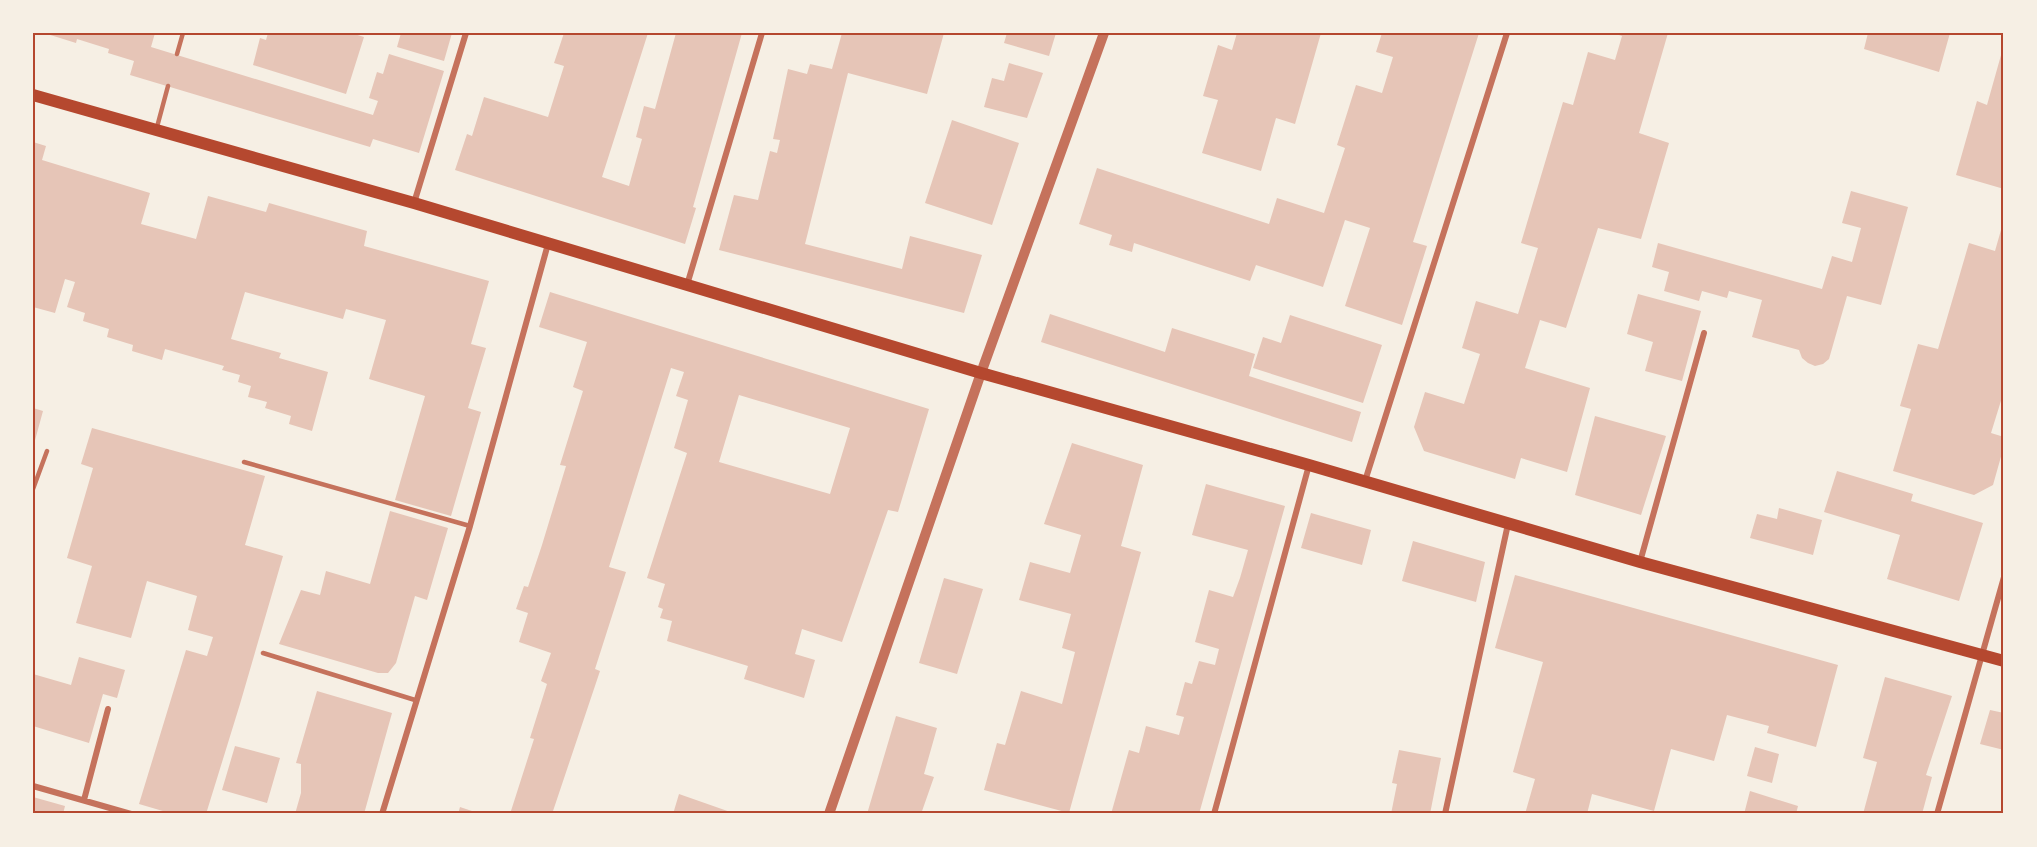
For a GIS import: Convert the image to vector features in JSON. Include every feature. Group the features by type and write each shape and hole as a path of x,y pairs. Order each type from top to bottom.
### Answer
{"main road":[{"path":"33,95 414,203 981,373 1309,465 1640,562 2004,661"}],"street":[{"path":"414,203 466,33"},
{"path":"687,285 762,33"},
{"path":"829,814 981,373 1104,33"},
{"path":"1365,482 1507,33"},
{"path":"382,814 470,526 548,244"},
{"path":"1640,562 1704,333"},
{"path":"1214,814 1309,465"},
{"path":"1444,814 1508,524"},
{"path":"1937,814 2004,577"},
{"path":"84,800 108,709"},
{"path":"33,786 131,814"}],"lane":[{"path":"177,54 183,33"},
{"path":"156,130 168,86"},
{"path":"33,487 47,452"},
{"path":"243,462 470,526"},
{"path":"263,653 416,700"}],"building":[{"path":"44,33 155,33 151,47 373,115 378,101 369,98 377,72 383,74 389,54 444,71 419,153 373,139 370,147 130,75 134,61 108,53 109,49 77,39 76,43"},
{"path":"268,33 351,33 364,37 346,94 253,65 260,38 266,40"},
{"path":"401,33 452,33 444,61 397,47"},
{"path":"564,33 648,33 602,177 629,186 642,139 636,137 644,106 655,109 676,33 742,33 693,207 696,208 685,244 455,170 467,134 472,136 484,97 548,117 564,66 554,63"},
{"path":"842,33 944,33 927,94 848,73 805,244 902,269 910,236 982,255 964,313 719,250 734,195 758,200 770,151 777,153 780,140 773,139 788,69 807,74 810,64 832,69"},
{"path":"1007,33 1056,33 1049,56 1004,43"},
{"path":"1237,33 1321,33 1295,124 1276,118 1261,171 1202,153 1218,100 1203,96 1218,45 1232,50"},
{"path":"1382,33 1479,33 1413,242 1427,246 1402,325 1345,306 1370,228 1345,220 1323,287 1256,265 1250,281 1134,243 1132,252 1109,245 1112,235 1079,224 1097,168 1269,224 1277,198 1324,213 1345,148 1337,145 1356,85 1382,93 1393,57 1376,52"},
{"path":"1613,33 1668,33 1639,133 1669,143 1641,239 1598,228 1566,328 1540,320 1525,368 1590,388 1567,472 1521,458 1515,479 1424,451 1414,427 1425,392 1464,404 1480,354 1462,348 1476,301 1518,314 1538,248 1521,243 1563,102 1573,105 1588,52 1615,60 1622,36"},
{"path":"1868,33 1950,33 1939,72 1864,49"},
{"path":"2003,48 2004,189 1956,175 1977,101 1987,105"},
{"path":"1009,63 1043,73 1027,118 984,107 992,78 1004,81"},
{"path":"952,120 1019,143 992,225 925,203"},
{"path":"33,142 46,146 42,160 150,193 141,224 196,239 208,196 266,212 269,203 367,231 364,246 489,281 471,344 486,348 468,408 481,412 451,516 395,500 425,396 369,379 386,320 346,309 343,319 245,292 231,339 281,353 279,358 328,372 312,431 289,424 291,416 265,408 267,402 248,397 251,386 238,382 240,375 222,370 224,366 165,349 162,360 132,351 133,345 107,337 109,329 83,321 85,313 67,307 75,282 65,279 55,313 33,307"},
{"path":"1851,191 1908,207 1881,305 1847,296 1829,359 1823,364 1815,366 1802,358 1799,350 1752,337 1762,300 1729,291 1727,298 1702,291 1699,301 1664,291 1669,272 1652,267 1658,243 1822,289 1832,256 1852,262 1861,228 1842,223"},
{"path":"2003,223 2004,391 1991,433 2004,437 2004,446 1993,485 1974,495 1893,471 1911,409 1900,406 1918,344 1938,349 1969,243 1995,251"},
{"path":"550,292 929,409 898,512 888,510 842,642 802,629 795,654 815,660 804,698 744,679 748,666 667,641 672,621 660,618 663,609 658,607 665,584 647,578 687,453 674,448 688,400 676,396 684,372 671,368 609,567 626,572 595,669 600,671 552,814 510,814 534,739 530,738 547,684 541,681 551,653 519,642 528,613 516,609 524,586 528,587 566,466 560,465 583,391 573,387 587,342 539,327","holes":["739,395 850,428 830,494 719,462"]},
{"path":"1638,294 1701,311 1682,381 1645,371 1653,342 1627,334"},
{"path":"1050,314 1165,352 1172,328 1255,354 1249,376 1361,412 1352,442 1041,342"},
{"path":"1290,315 1382,345 1363,403 1253,368 1263,337 1281,343"},
{"path":"33,408 43,411 34,444 33,444"},
{"path":"1595,416 1666,436 1641,515 1575,495"},
{"path":"92,428 265,476 245,545 283,556 206,814 173,814 139,804 186,650 207,656 213,637 188,630 197,596 147,581 131,638 76,623 92,566 67,558 93,468 81,464"},
{"path":"1072,443 1143,465 1121,546 1141,552 1069,813 984,790 997,743 1005,745 1021,691 1062,704 1075,652 1062,648 1071,614 1019,600 1030,562 1070,573 1081,535 1044,524"},
{"path":"1837,471 1913,494 1911,501 1983,523 1959,601 1887,579 1900,535 1824,512"},
{"path":"1206,484 1285,506 1199,814 1111,814 1129,750 1139,753 1146,726 1179,735 1184,717 1176,715 1185,682 1192,684 1199,661 1215,665 1219,649 1195,642 1209,590 1233,597 1248,550 1192,535"},
{"path":"1779,508 1822,520 1813,555 1750,538 1757,514 1777,519"},
{"path":"390,511 448,528 427,600 415,596 396,663 388,673 378,673 279,644 301,590 320,595 326,571 370,584"},
{"path":"1311,513 1371,530 1362,565 1301,548"},
{"path":"1413,541 1485,562 1476,602 1402,581"},
{"path":"1515,575 1838,665 1816,747 1767,733 1769,726 1727,715 1714,761 1671,749 1654,811 1592,794 1587,814 1525,814 1535,779 1513,772 1543,662 1495,648"},
{"path":"944,578 983,589 957,674 919,663"},
{"path":"79,657 125,670 117,698 103,694 89,743 33,726 33,674 71,685"},
{"path":"1885,677 1952,696 1926,775 1932,777 1922,814 1863,814 1877,762 1863,758"},
{"path":"317,691 392,713 364,814 295,814 301,793 301,764 296,763"},
{"path":"1990,710 2004,713 2004,750 1980,744"},
{"path":"896,716 937,728 924,774 934,777 921,814 867,814"},
{"path":"235,746 280,758 267,803 222,790"},
{"path":"1755,747 1779,754 1772,783 1747,776"},
{"path":"1399,750 1441,758 1430,814 1391,814 1397,784 1392,783"},
{"path":"1750,791 1798,806 1796,814 1744,814"},
{"path":"679,794 736,814 673,814"},
{"path":"33,797 65,806 63,814 33,814"},
{"path":"460,807 481,814 458,814"}]}
